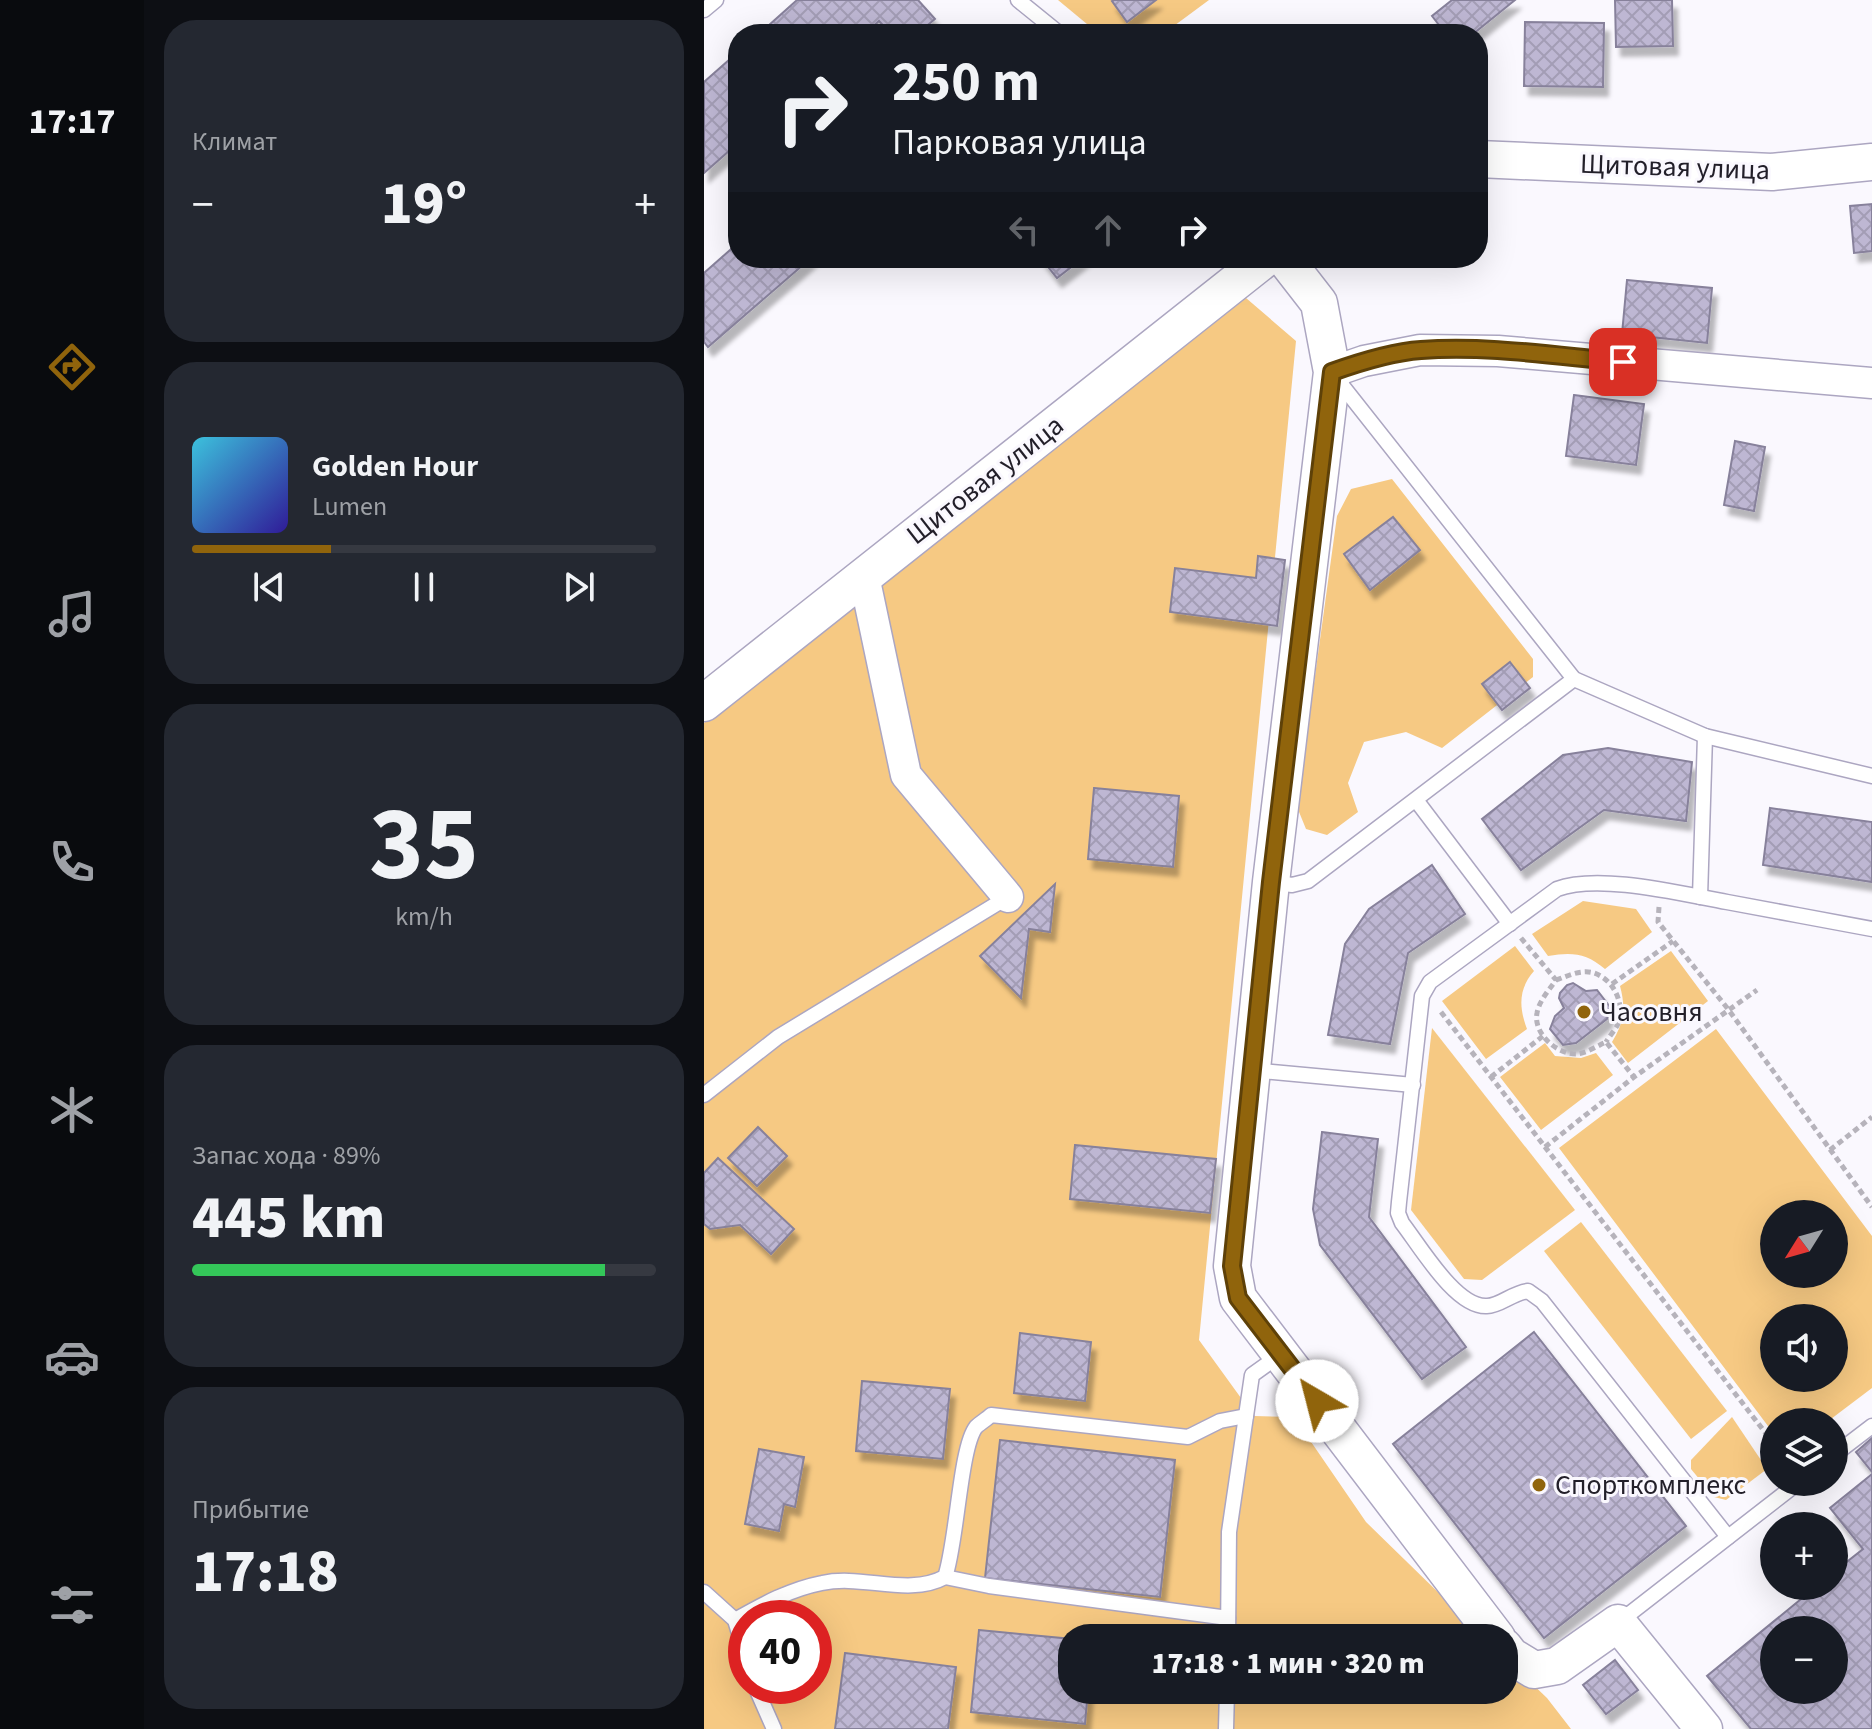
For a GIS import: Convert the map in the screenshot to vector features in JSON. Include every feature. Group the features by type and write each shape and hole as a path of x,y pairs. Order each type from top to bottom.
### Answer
{"street":[{"name":"Щитовая улица","path":"1488,159 1772,172 1872,162"},
{"name":"Щитовая улица","path":"704,703 1253,268"},
{"path":"1292,268 1319,303 1332,372 1271,882 1232,1266 1238,1298 1486,1624"},
{"path":"1332,372 1364,361 1420,350 1498,351 1872,383"},
{"path":"864,576 906,775 1008,897"},
{"path":"1518,1660 1534,1670 1557,1666 1618,1623 1704,1729"}],"lane":[{"path":"704,10 716,0"},
{"path":"1018,0 1048,24"},
{"path":"1332,372 1574,679 1705,736 1872,776"},
{"path":"1271,882 1292,885 1308,881 1574,679"},
{"path":"1700,897 1705,736"},
{"path":"1416,800 1510,924"},
{"path":"1728,1537 1542,1301 1528,1291 1514,1293 1486,1307 1469,1303 1455,1291 1402,1223 1398,1213 1422,996 1430,982 1557,889 1570,884 1660,889 1872,929"},
{"path":"704,1095 778,1037 1008,897"},
{"path":"1250,1070 1413,1085"},
{"path":"1228,1624 1229,1532 1252,1375 1281,1354"},
{"path":"770,1600 823,1583 863,1580 908,1586 931,1585 945,1577 953,1557 967,1454 975,1428 991,1415 1188,1437 1220,1421 1246,1416"},
{"path":"1848,1444 1872,1426"},
{"path":"1618,1623 1781,1496"},
{"path":"945,1577 989,1586 1228,1618"},
{"path":"704,1592 728,1614"},
{"path":"763,1704 774,1729"},
{"path":"1226,1729 1227,1704"}],"path":[{"path":"1660,889 1658,922 1728,1009 1872,1207"},
{"path":"1510,924 1556,980"},
{"path":"1612,984 1673,941"},
{"path":"1577,972 1593,973 1612,984 1620,1004 1618,1025 1606,1042 1578,1054 1555,1049 1538,1028 1537,1013 1556,980 1577,972"},
{"path":"1545,1147 1634,1077 1757,990"},
{"path":"1422,996 1443,1014 1760,1426"},
{"path":"1491,1077 1543,1036"},
{"path":"1606,1042 1634,1077"},
{"path":"1830,1150 1872,1117"}],"shaded area":[{"path":"1058,0 1209,0 1177,24 1087,24"},
{"path":"1246,298 1296,341 1199,1340 1254,1416 1294,1417 1366,1522 1471,1624 1058,1624 1058,1704 1518,1704 1518,1670 1547,1698 1571,1729 704,1729 704,723 960,518"},
{"path":"1392,479 1533,659 1533,677 1442,748 1406,732 1364,742 1348,783 1358,812 1327,835 1306,829 1297,807 1337,516 1351,489"},
{"path":"1583,901 1636,909 1652,932 1605,969 1578,955 1548,956 1532,934"},
{"path":"1515,946 1534,971 1525,985 1522,999 1522,1014 1527,1029 1486,1059 1442,1001"},
{"path":"1671,951 1708,1001 1628,1063 1612,1042 1623,1015 1620,986"},
{"path":"1432,1028 1575,1210 1482,1280 1464,1279 1411,1210"},
{"path":"1716,1029 1845,1200 1760,1200 1760,1288 1848,1288 1848,1204 1872,1236 1872,1388 1846,1408 1760,1408 1760,1415 1559,1148"},
{"path":"1545,1043 1555,1056 1581,1058 1596,1053 1613,1075 1541,1130 1500,1077"},
{"path":"1581,1222 1727,1411 1691,1439 1544,1251"},
{"path":"1732,1417 1760,1459 1760,1474 1726,1500 1714,1497 1691,1469 1691,1460"}],"building":[{"path":"797,0 918,0 935,19 929,24 882,24 879,21 876,24 770,24"},
{"path":"1114,0 1156,0 1127,22"},
{"path":"1452,0 1515,0 1485,24 1438,24 1432,16"},
{"path":"1615,0 1672,0 1673,46 1616,47"},
{"path":"1525,22 1604,23 1603,87 1524,86"},
{"path":"728,61 728,152 704,173 704,82"},
{"path":"1872,204 1872,251 1854,253 1850,206"},
{"path":"728,252 728,268 799,268 708,347 704,342 704,273"},
{"path":"1049,268 1070,268 1057,278"},
{"path":"1627,280 1712,288 1707,343 1622,334"},
{"path":"1574,395 1644,404 1636,465 1566,456"},
{"path":"1735,441 1765,447 1754,511 1724,505"},
{"path":"1393,517 1420,550 1370,590 1344,554"},
{"path":"1258,556 1285,560 1277,626 1170,612 1175,568 1256,578"},
{"path":"1510,662 1530,688 1502,710 1482,684"},
{"path":"1608,748 1692,762 1686,821 1604,810 1521,870 1482,819 1563,755"},
{"path":"1094,788 1179,796 1173,867 1088,859"},
{"path":"1770,808 1872,822 1872,882 1763,865"},
{"path":"1432,865 1465,914 1408,953 1390,1044 1328,1035 1345,944 1369,909"},
{"path":"1055,884 1050,932 1029,929 1021,998 980,956"},
{"name":"Часовня","path":"1573,983 1586,991 1597,990 1610,1007 1607,1019 1576,1043 1563,1045 1550,1029 1555,1016 1564,1008 1560,993"},
{"path":"758,1127 787,1156 757,1186 728,1158"},
{"path":"1322,1132 1378,1139 1369,1217 1466,1347 1422,1379 1320,1245 1313,1209"},
{"path":"1075,1145 1216,1159 1210,1213 1070,1199"},
{"path":"718,1158 794,1229 771,1254 740,1225 710,1229 704,1224 704,1173"},
{"name":"Спорткомплекс","path":"1534,1332 1686,1526 1544,1638 1393,1444"},
{"path":"1020,1333 1091,1342 1085,1401 1014,1393"},
{"path":"862,1381 950,1389 943,1459 856,1451"},
{"path":"1872,1438 1872,1472 1856,1452"},
{"path":"1000,1440 1175,1460 1160,1597 985,1578"},
{"path":"759,1449 804,1457 795,1507 784,1504 779,1531 745,1524"},
{"path":"1872,1474 1872,1729 1751,1729 1707,1676 1760,1633 1760,1704 1848,1704 1848,1616 1780,1616 1800,1600 1848,1600 1848,1561 1863,1549 1848,1530 1848,1512 1833,1512 1830,1508"},
{"path":"979,1630 1058,1638 1058,1704 1087,1704 1085,1724 971,1712"},
{"path":"845,1653 956,1667 948,1729 835,1729"},
{"path":"1615,1660 1638,1690 1606,1714 1583,1685"}],"place":[{"name":"Часовня","path":"1584,1012"},
{"name":"Спорткомплекс","path":"1539,1485"}],"route":[{"path":"1317,1401 1238,1298 1232,1266 1271,882 1332,372 1364,361 1420,350 1498,351 1623,362"}]}
